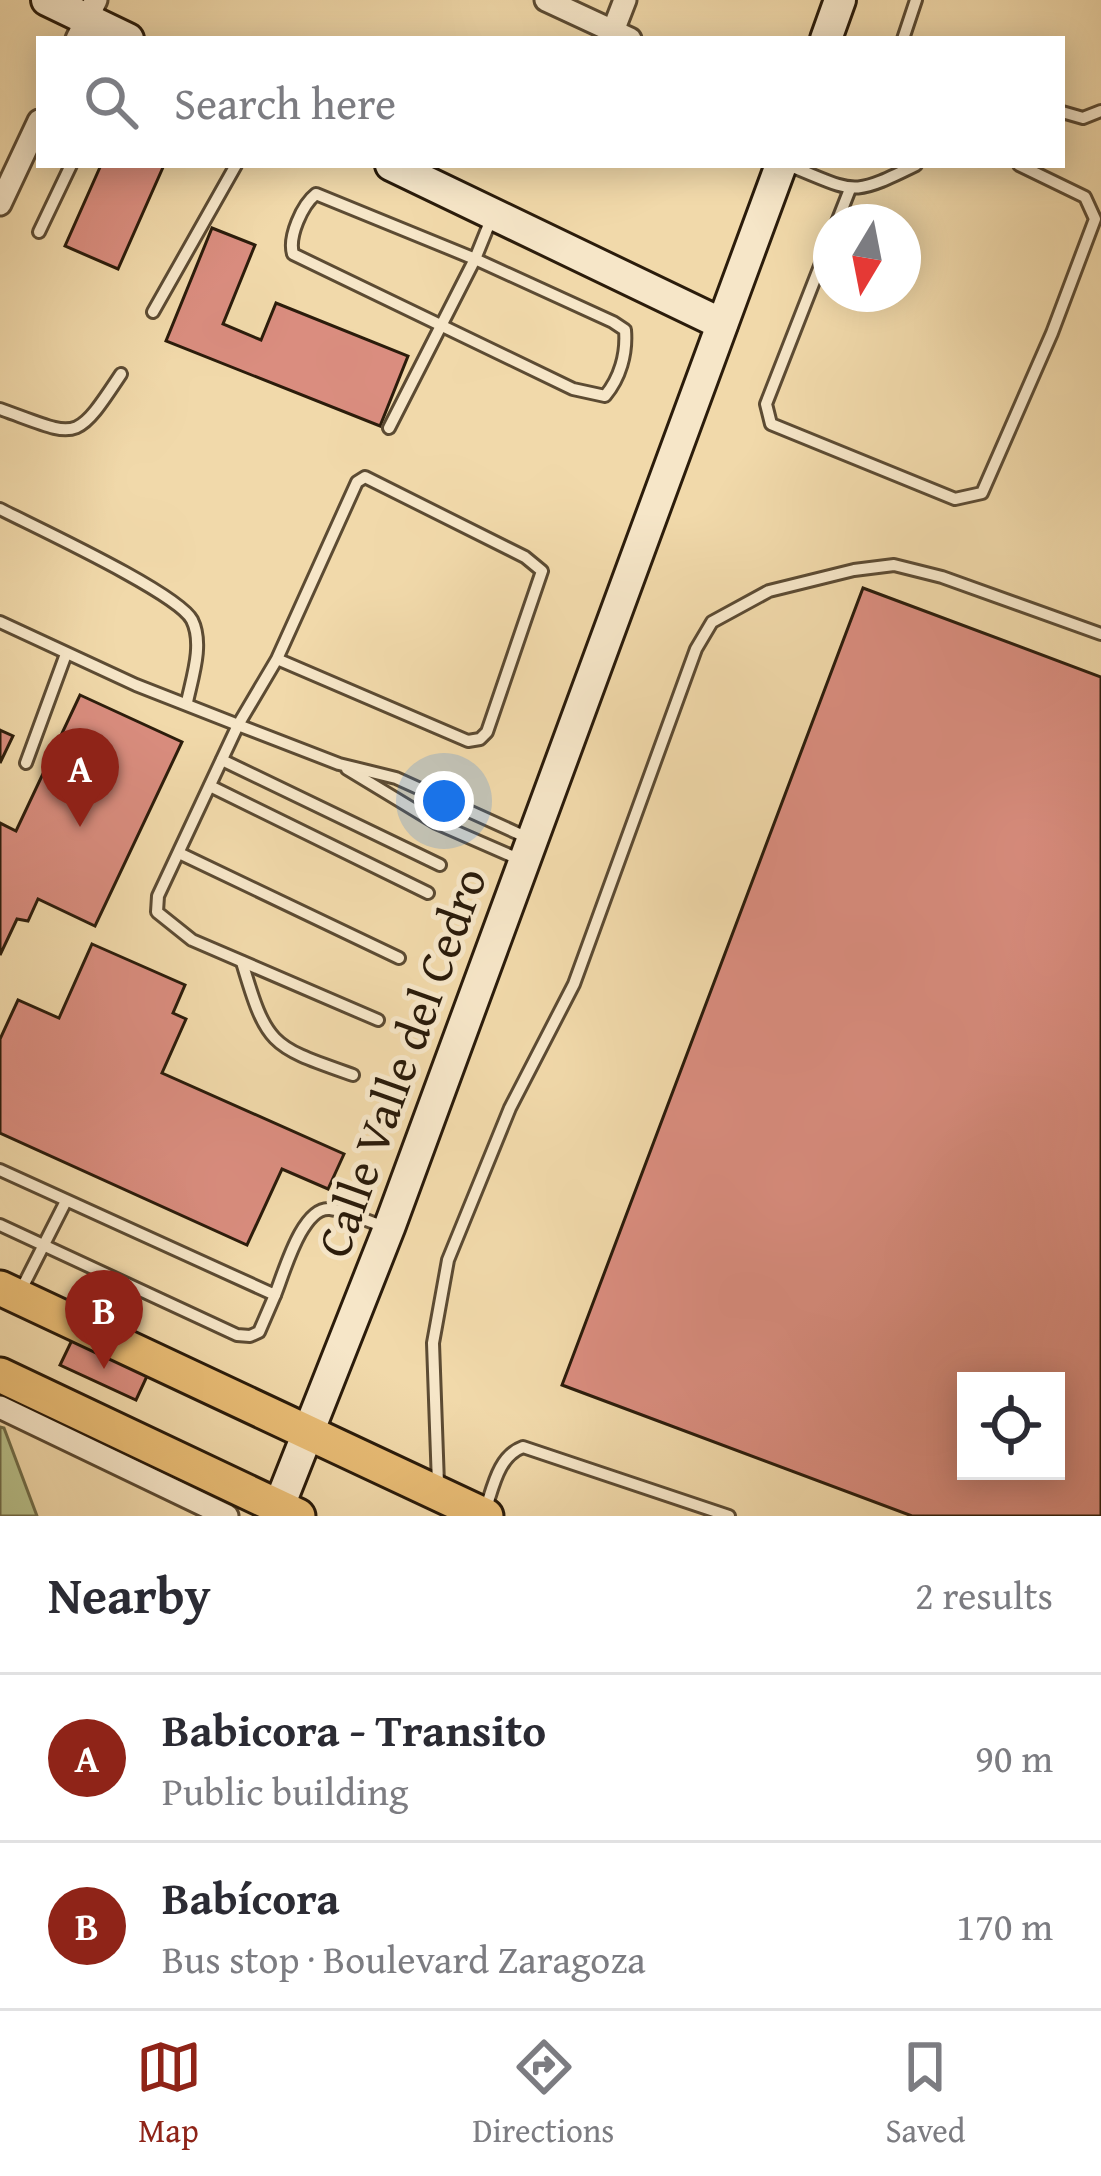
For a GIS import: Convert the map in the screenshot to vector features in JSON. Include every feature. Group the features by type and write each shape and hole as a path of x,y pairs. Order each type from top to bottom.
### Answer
{"main road":[{"path":"9,1292 484,1515"},
{"path":"0,1400 284,1513"}],"street":[{"path":"46,0 122,36"},
{"path":"546,0 622,35 625,0"},
{"path":"827,36 840,0"},
{"path":"0,204 36,127"},
{"path":"397,168 722,324"},
{"name":"Calle Valle del Cedro","path":"284,1513 308,1432 389,1228 783,168"},
{"path":"0,1400 227,1516"}],"lane":[{"path":"904,36 916,0"},
{"path":"1065,113 1083,118 1101,111"},
{"path":"38,232 70,168"},
{"path":"152,313 234,168"},
{"path":"792,168 850,189 867,189 910,168"},
{"path":"813,284 766,404 771,424 955,499 982,493 1052,333 1095,219 1084,197 1025,168"},
{"path":"844,204 850,189"},
{"path":"324,194 625,330 624,356 605,396 573,389 440,325 293,254 292,239 310,198 324,194"},
{"path":"389,428 476,259 493,214"},
{"path":"0,409 62,432 77,430 89,422 121,374"},
{"path":"277,658 468,741 480,739 487,732 542,571 525,557 364,477 356,482 277,658 238,725 158,896 157,912 192,940 378,1020"},
{"path":"0,509 184,608 195,624 197,649 187,702"},
{"path":"439,1493 433,1343 448,1260 510,1108 574,984 696,649 712,622 769,591 894,565 942,577 1101,634"},
{"path":"0,622 238,725 339,764 396,778 449,801 528,851"},
{"path":"26,763 66,654"},
{"path":"222,760 440,865"},
{"path":"339,764 436,823 528,851"},
{"path":"210,786 428,893"},
{"path":"436,823 449,801"},
{"path":"179,853 399,958"},
{"path":"242,962 258,1018 270,1039 292,1053 353,1076"},
{"path":"0,1170 274,1295"},
{"path":"9,1292 44,1246 65,1203"},
{"path":"0,1225 250,1336 259,1332 298,1237 314,1212 326,1208 389,1228"},
{"path":"484,1515 503,1461 510,1451 523,1447 729,1516"}],"green space":[{"path":"0,1427 4,1428 37,1516 0,1516"}],"building":[{"path":"100,168 163,168 118,269 65,246"},
{"path":"212,228 255,245 223,324 261,340 276,303 408,356 380,426 166,341"},
{"path":"863,588 1101,677 1101,1516 912,1516 562,1385"},
{"path":"80,695 182,742 95,926 38,899 28,921 17,919 0,955 0,823 16,831"},
{"path":"0,730 13,736 0,763"},
{"path":"92,944 185,985 173,1013 186,1019 162,1073 344,1154 328,1189 282,1169 247,1245 0,1133 0,1039 18,1000 59,1018"},
{"path":"73,1338 148,1374 136,1400 60,1365"}],"place":[{"name":"Babicora - Transito","path":"80,827"},
{"name":"Babícora","path":"104,1369"}]}
